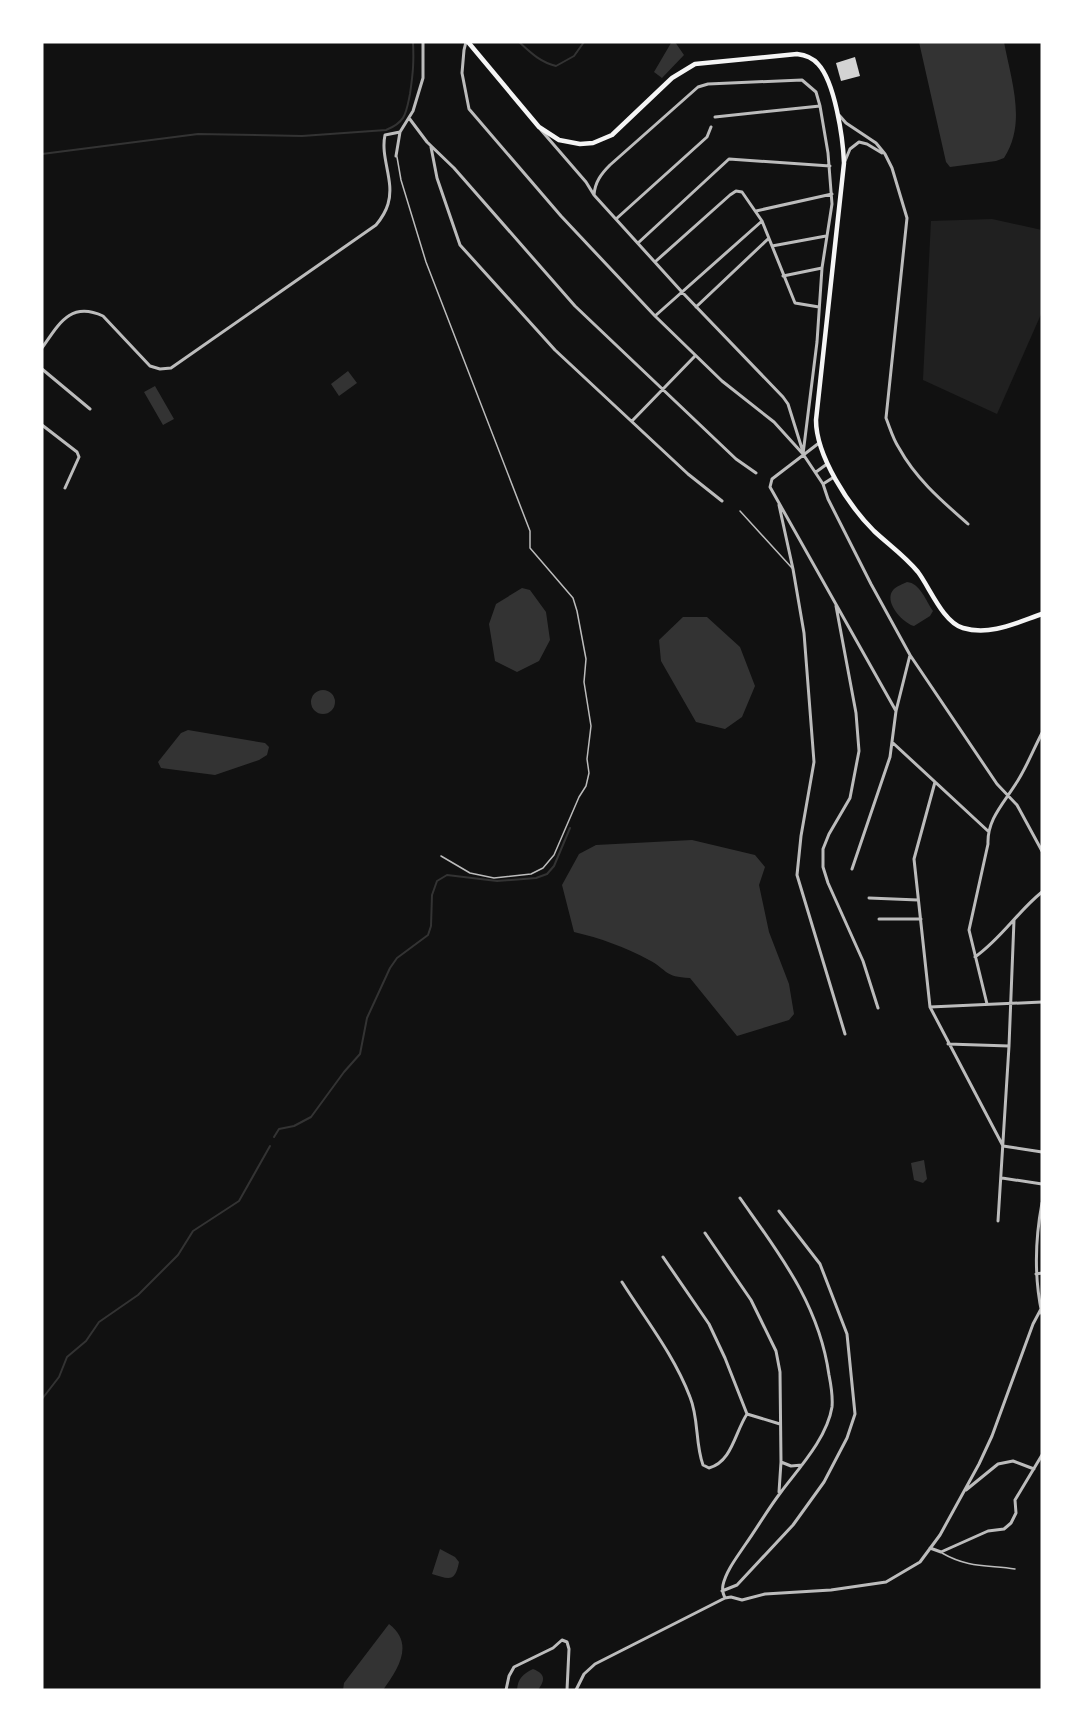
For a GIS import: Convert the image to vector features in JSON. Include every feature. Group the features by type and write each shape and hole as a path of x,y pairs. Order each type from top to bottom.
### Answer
{"main road":[{"path":"467,42 539,128 558,140 571,143 593,143 612,135 672,78 695,64 735,58 797,54 811,58 823,70 842,136 844,163 816,420 819,443 828,464 858,511 873,530 915,568 948,619 961,627 984,631 1008,626 1042,614"}],"street":[{"path":"396,156 400,132 413,111 423,78 423,42"},
{"path":"467,42 462,73 469,109 561,216 655,316 722,381 774,422 803,454 823,484 828,499 871,584 910,655 1006,795 1017,805 1042,851"},
{"path":"594,195 598,180 610,165 698,87 708,84 802,80 816,92 830,166 832,194 822,268 813,384 803,454"},
{"path":"715,117 820,106"},
{"path":"836,112 846,123 876,143 885,154 892,168 906,218 886,418 897,447 913,470 929,489 968,524"},
{"path":"409,118 430,145 454,168 575,306 736,459 756,473"},
{"path":"616,219 707,137 711,127"},
{"path":"539,128 594,195 696,307 783,397 788,404 803,454"},
{"path":"42,348 64,317 73,312 95,312 103,316 150,366 160,369 171,368 376,225 388,203 390,189 383,144 385,135 400,132"},
{"path":"844,163 850,149 859,142 885,154"},
{"path":"430,145 437,177 460,245 548,343 688,474 722,501"},
{"path":"638,243 729,159 830,166"},
{"path":"655,262 730,195 736,191 742,192 762,221 795,303 819,307"},
{"path":"756,211 832,194"},
{"path":"655,316 762,221"},
{"path":"771,247 826,236"},
{"path":"696,307 768,239"},
{"path":"783,276 822,268"},
{"path":"632,422 695,356"},
{"path":"42,369 90,409"},
{"path":"42,425 77,452 79,457 65,488"},
{"path":"819,443 772,479 770,487 896,711"},
{"path":"816,472 828,464"},
{"path":"823,484 835,476"},
{"path":"779,505 794,569 804,633 814,762 801,836 797,876 845,1034"},
{"path":"836,606 856,714 860,752 850,798 823,849 823,867 863,960 878,1008"},
{"path":"852,869 890,757 896,711 910,655"},
{"path":"987,1005 969,930 988,844 988,831 1006,795 1015,786 1042,733"},
{"path":"893,743 988,831"},
{"path":"935,782 914,859 930,1007 1003,1146"},
{"path":"975,957 987,948 1031,900 1042,892"},
{"path":"869,898 919,900"},
{"path":"879,919 921,919"},
{"path":"998,1221 1014,920"},
{"path":"930,1007 1042,1002"},
{"path":"948,1044 1009,1046"},
{"path":"1003,1146 1042,1152"},
{"path":"1002,1178 1042,1184"},
{"path":"725,1598 722,1591 723,1583 733,1564 779,1494 802,1465 823,1430 832,1409 822,1337 793,1273 740,1198"},
{"path":"1042,1203 1036,1243 1036,1274 1042,1314"},
{"path":"722,1591 737,1585 793,1525 824,1482 847,1438 855,1414 847,1334 820,1264 779,1211"},
{"path":"705,1233 751,1300 776,1351 780,1372 779,1494"},
{"path":"1036,1243 1042,1242"},
{"path":"663,1257 709,1323 747,1414"},
{"path":"1036,1274 1042,1273"},
{"path":"622,1282 670,1354 691,1399 703,1465 709,1468 716,1466 730,1451 747,1414"},
{"path":"576,1690 584,1674 594,1664 725,1598 742,1600 765,1594 831,1590 886,1582 920,1562 965,1491 992,1436 1033,1324 1041,1309"},
{"path":"747,1414 780,1424"},
{"path":"930,1548 941,1552 988,1531 1004,1529 1011,1523 1016,1513 1015,1500 1042,1455"},
{"path":"965,1491 998,1464 1013,1461 1034,1469"},
{"path":"781,1462 791,1466 802,1465"},
{"path":"506,1690 514,1667 553,1648 562,1640 567,1642 569,1649 567,1690"}],"lane":[{"path":"396,156 426,262 530,531 530,548 573,598 586,659 584,682 591,726 587,759 589,773 586,786 554,855 543,868 531,874 494,878 470,873 441,856"},
{"path":"740,512 794,569"},
{"path":"941,1552 956,1561 986,1568 1014,1569"}],"shaded area":[{"path":"675,42 684,55 662,78 654,72 671,43"},
{"path":"919,42 1004,42 1013,86 1016,116 1011,145 1004,158 950,167 946,162"},
{"path":"992,219 1042,230 1042,312 997,414 923,380 931,221"},
{"path":"348,371 357,383 339,396 331,384"},
{"path":"155,386 174,419 163,425 144,392"},
{"path":"907,582 919,589 933,611 930,616 914,626 895,611 891,599 894,589"},
{"path":"522,588 530,590 546,612 550,640 539,661 517,672 495,661 489,624 496,604"},
{"path":"683,617 707,617 740,647 755,686 742,717 725,729 696,722 661,661 659,640"},
{"path":"323,690 328,691 334,697 334,707 328,713 323,714 318,713 312,707 311,702 312,697 318,691"},
{"path":"188,730 265,743 269,747 267,755 215,775 161,768 158,762 181,733"},
{"path":"692,840 755,855 765,867 759,885 769,932 789,984 794,1014 789,1020 737,1036 690,978 671,975 631,951 574,932 562,885 579,854 596,845"},
{"path":"924,1160 927,1179 923,1183 914,1180 911,1163"},
{"path":"440,1549 455,1557 459,1562 455,1573 450,1578 432,1574"},
{"path":"389,1624 397,1632 402,1648 398,1665 389,1682 383,1690 343,1690 344,1683"},
{"path":"533,1669 543,1678 538,1690 517,1690 522,1677"}],"building":[{"path":"855,57 860,76 841,81 836,63"}],"waterway":[{"path":"42,154 198,134 302,136 386,130 398,124 406,112 413,74 413,42"},
{"path":"519,42 540,60 556,66 574,56 584,42"},
{"path":"274,1137 279,1129 294,1126 311,1117 360,1054 367,1018 390,968 397,958 428,935 431,926 432,895 437,881 447,875 497,881 536,878 547,874 554,866 570,828"},
{"path":"42,1399 59,1377 67,1357 86,1341 99,1322 138,1295 178,1255 193,1231 239,1201 270,1146"}]}
